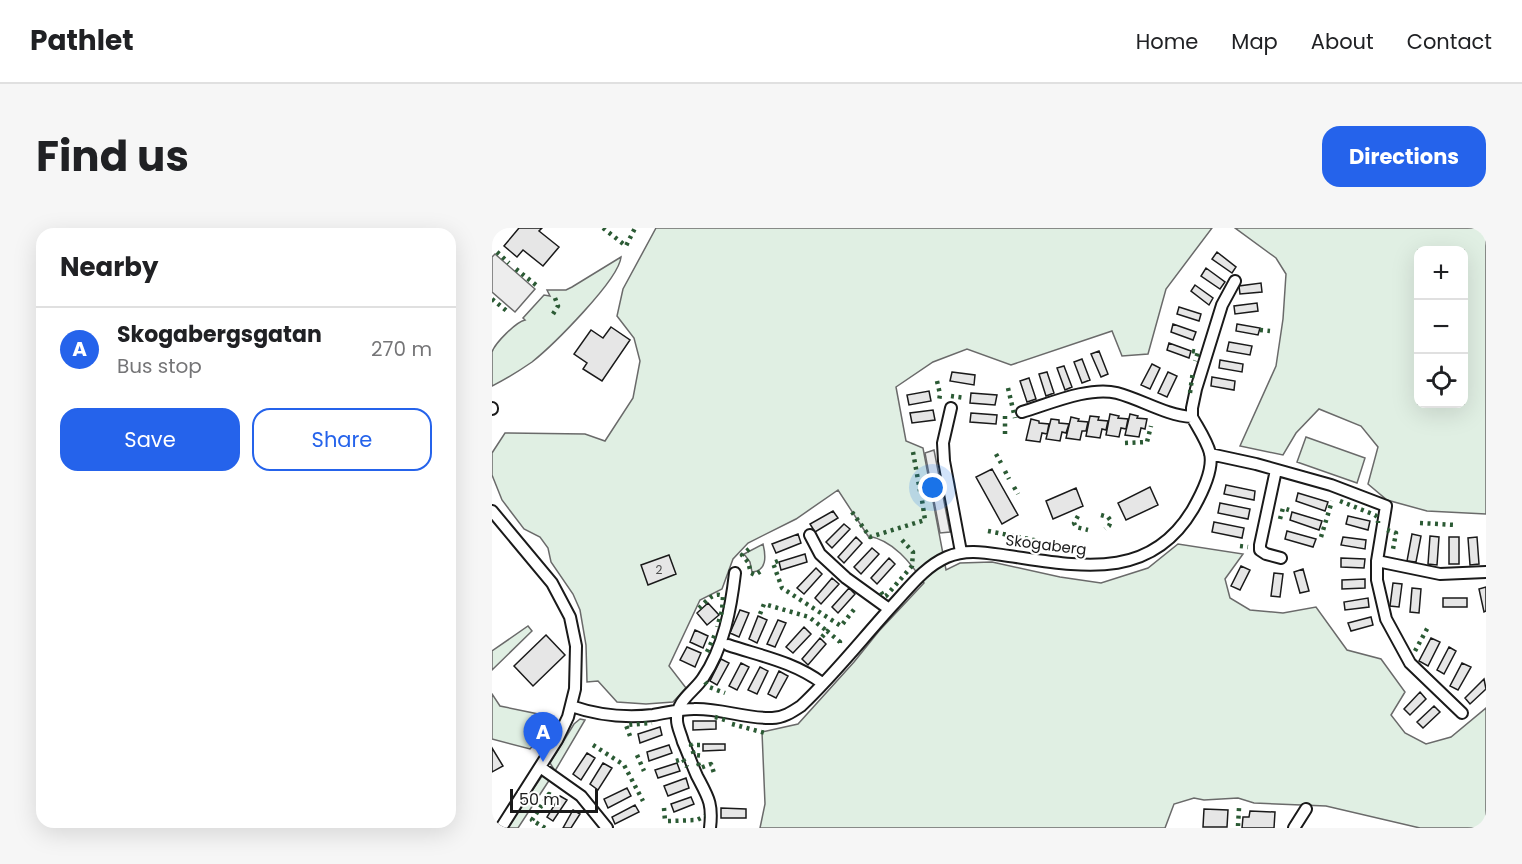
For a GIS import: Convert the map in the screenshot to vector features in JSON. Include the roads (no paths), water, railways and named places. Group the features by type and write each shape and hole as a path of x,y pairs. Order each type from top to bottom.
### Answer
{"street":[{"path":"1235,281 1222,305 1192,408 1192,417 1210,454 1331,485 1386,506 1377,561 1377,580 1386,619 1416,671 1462,713"},
{"path":"1022,412 1087,393 1101,392 1115,393 1176,416 1192,417"},
{"path":"951,408 943,443 948,484 962,552"},
{"name":"Skogaberg","path":"572,706 610,715 653,715 679,710 716,710 777,718 801,706 920,575 947,557 962,552 978,551 1095,566 1110,565 1151,551 1181,528 1190,514 1205,483 1211,461 1210,454"},
{"path":"1276,470 1260,550 1281,558"},
{"path":"492,511 552,583 570,617 576,646 575,689 572,706 557,740 501,828"},
{"path":"810,535 820,554 889,609"},
{"path":"1377,561 1440,574 1486,572"},
{"path":"710,828 710,798 678,729 677,717 686,696 703,679 723,636 732,602 735,573"},
{"path":"728,645 782,660 798,667 822,684"},
{"path":"540,767 581,796 607,828"},
{"path":"1294,828 1306,808"}],"place":[{"name":"Skogabergsgatan","path":"543,762"}]}
